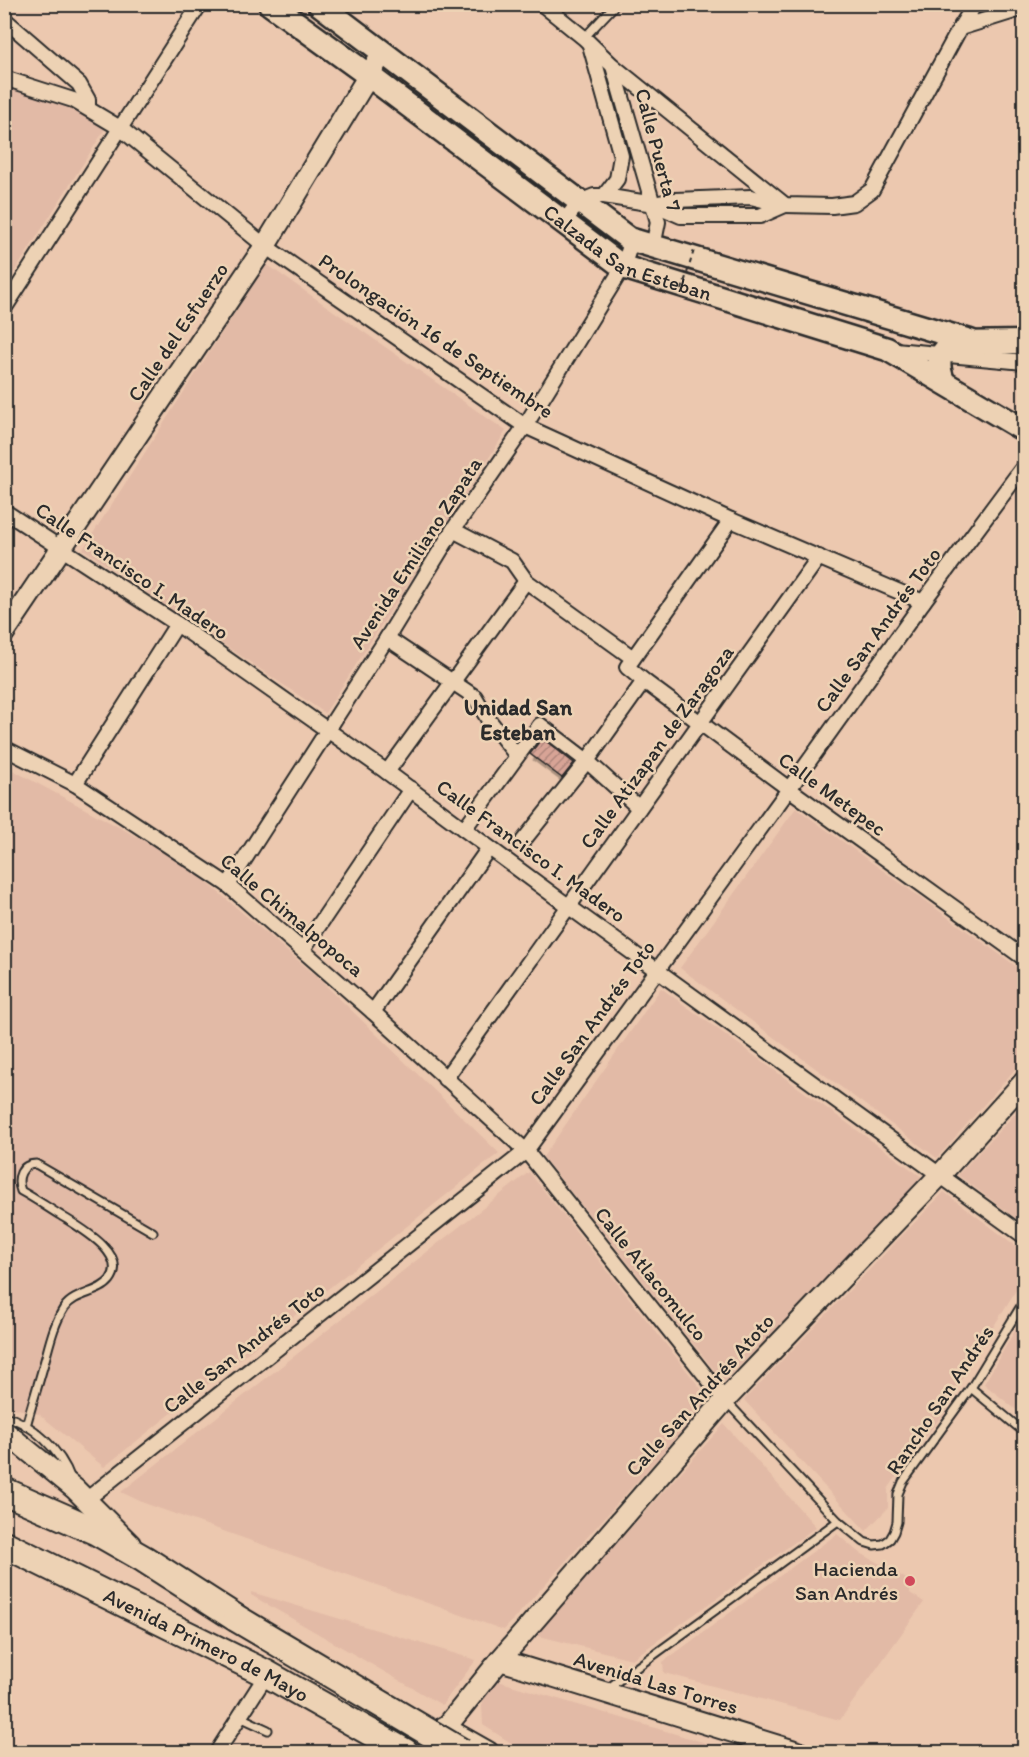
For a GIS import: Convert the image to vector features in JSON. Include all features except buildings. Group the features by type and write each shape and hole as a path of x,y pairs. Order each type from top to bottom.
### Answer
{"highway":[{"name":"Avenida Primero de Mayo","path":"4,1491 71,1519 116,1542 236,1618 474,1749"},
{"name":"Avenida Primero de Mayo","path":"4,1544 267,1674 405,1752"}],"main road":[{"name":"Calzada San Esteban","path":"270,4 369,75 623,267 887,349 1024,430"},
{"name":"Calzada San Esteban","path":"319,4 579,202 642,243 685,251 970,342"},
{"path":"497,172 512,150"},
{"path":"675,285 685,251"},
{"path":"943,381 938,368 946,347 955,343 970,342 1024,342"}],"street":[{"path":"4,309 200,4"},
{"path":"542,4 613,66 785,205"},
{"path":"563,223 579,202 594,196 654,204 681,216 760,216 785,205 832,206 854,203 872,190 975,4"},
{"path":"960,28 1024,8"},
{"path":"4,19 79,84 88,100 88,108"},
{"name":"Calle Puerta 7","path":"587,41 621,156 617,179 604,196"},
{"name":"Calle del Esfuerzo","path":"4,633 265,246 383,52"},
{"name":"Calle Puerta 7","path":"613,66 658,222 642,243"},
{"name":"Prolongación 16 de Septiembre","path":"4,78 74,100 120,128 265,246 525,426 731,520 923,602"},
{"name":"Avenida Emiliano Zapata","path":"228,885 387,638 453,530 525,426 623,267 642,243"},
{"path":"887,349 1024,362"},
{"name":"Calle San Andrés Toto","path":"80,1495 526,1151 1024,466"},
{"name":"Calle Francisco I. Madero","path":"4,511 177,624 327,729 1024,1236"},
{"path":"453,530 512,561 526,581 633,658 731,520"},
{"name":"Calle Atizapan de Zaragoza","path":"445,1078 819,557"},
{"path":"387,772 526,581"},
{"path":"75,784 177,624"},
{"path":"387,638 475,697 488,719 518,756"},
{"name":"Calle Metepec","path":"633,658 627,667 644,681 789,789 1024,958"},
{"path":"523,841 587,761 644,681"},
{"path":"464,829 540,725 587,761 639,808"},
{"name":"Calle Chimalpopoca","path":"4,748 75,784 228,885 303,949 526,1151"},
{"path":"303,949 411,789"},
{"path":"373,1012 489,848"},
{"name":"Calle San Andrés Atoto","path":"426,1752 466,1700 725,1400 940,1175 1024,1082"},
{"name":"Calle Atlacomulco","path":"526,1151 725,1400"},
{"name":"Avenida Primero de Mayo","path":"4,1431 80,1495 144,1559"},
{"path":"4,1555 28,1557 43,1562"},
{"name":"Avenida Primero de Mayo","path":"200,1595 228,1602 242,1609 444,1727 474,1749"},
{"name":"Avenida Las Torres","path":"500,1660 798,1752"},
{"path":"217,1752 267,1674"},
{"path":"466,1700 464,1720 474,1749"}],"lane":[{"path":"587,41 615,5"},
{"path":"26,1426 57,1321 66,1305 83,1294 104,1286 111,1279 114,1261 93,1236 21,1191 18,1183 24,1167 36,1164 153,1232"},
{"name":"Rancho San Andrés","path":"874,1545 883,1544 890,1539 897,1522 898,1494 903,1482 971,1388 1024,1301"},
{"path":"971,1388 1024,1432"},
{"name":"Calle Atlacomulco","path":"725,1400 838,1521 864,1542 874,1545"},
{"path":"4,1416 15,1419 35,1432 55,1452 67,1468 80,1495"},
{"path":"603,1692 838,1521"},
{"path":"240,1717 268,1730"}],"path":[{"path":"675,285 685,251"}],"shaded area":[{"path":"5,86 72,106 105,129 5,287"},
{"path":"266,264 506,431 325,713 83,549"},
{"path":"5,766 182,861 315,975 499,1153 104,1467 39,1414 5,1406"},
{"path":"796,808 1024,972 1024,1059 937,1158 680,968"},
{"path":"661,988 923,1178 724,1382 543,1157"},
{"path":"1024,1104 1024,1224 958,1175"},
{"path":"529,1172 710,1400 504,1630 144,1503 121,1492"},
{"path":"944,1192 1024,1252 1024,1277 952,1394 956,1399 919,1444 888,1489 888,1508 866,1531 744,1400"},
{"path":"1024,1315 1024,1416 984,1384"},
{"path":"724,1424 816,1527 632,1659 535,1635"},
{"path":"837,1534 857,1551 910,1581 910,1593 924,1602 840,1720 664,1673 663,1662"},
{"path":"251,1592 476,1660 442,1705 251,1595"},
{"path":"498,1681 736,1752 525,1752 483,1725 482,1706 489,1684"}],"place":[{"name":"Hacienda San Andrés","path":"910,1581"}],"district":[{"name":"Unidad San Esteban","path":"518,720"}]}
